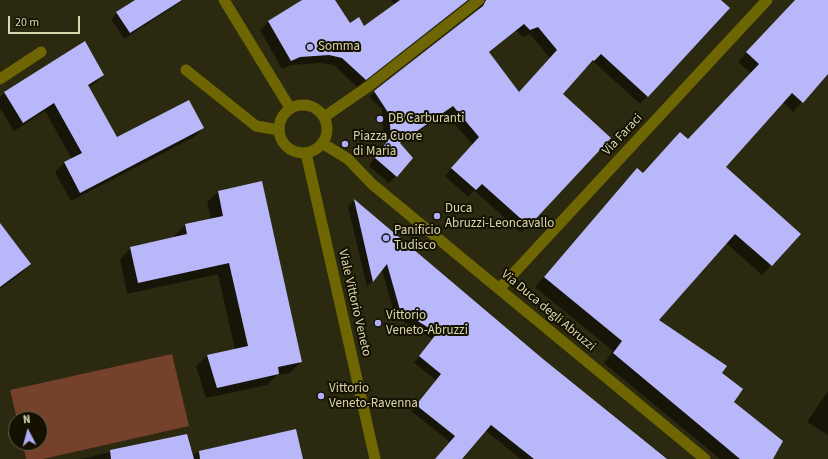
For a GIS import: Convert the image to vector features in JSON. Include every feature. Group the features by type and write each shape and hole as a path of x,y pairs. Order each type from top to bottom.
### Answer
{"main road":[{"path":"224,0 290,108"},
{"path":"324,117 369,86 479,0"},
{"name":"Via Faraci","path":"499,289 767,0"},
{"path":"0,79 41,52"},
{"path":"186,70 256,126 279,130"},
{"path":"296,105 309,105 315,108 324,117 327,128 326,134 318,148 306,152 293,151 287,147 280,136 279,130 281,117 290,108 296,105"},
{"name":"Via Duca degli Abruzzi","path":"322,143 348,159 372,184 705,459"},
{"name":"Viale Vittorio Veneto","path":"306,152 375,459"}],"shaded area":[{"path":"172,354 189,426 43,459 26,459 24,451 48,451 48,411 15,411 10,390"}],"building":[{"path":"135,0 182,0 130,33 116,12"},
{"path":"302,0 335,0 350,23 359,17 364,26 400,0 468,0 366,80 342,58 329,55 300,57 291,61 268,21"},
{"path":"486,0 721,0 730,8 648,97 601,54 594,61 593,60 563,94 611,138 529,226 482,184 476,190 451,168 479,137 453,106 400,143 413,158 397,177 375,158 391,136 389,114 374,91 483,6","holes":["524,24 530,30 538,27 557,50 519,92 489,52"]},
{"path":"795,0 828,0 828,74 803,103 792,93 726,167 801,234 772,266 735,234 659,320 727,366 722,373 743,389 734,402 783,441 773,459 740,459 613,353 622,341 544,277 637,168 643,173 680,132 688,139 759,64 746,52"},
{"path":"85,41 104,75 88,85 117,137 189,100 204,128 80,193 64,162 82,153 54,103 23,123 4,92"},
{"path":"262,181 302,362 278,367 279,374 217,388 207,355 248,346 229,263 138,283 130,247 187,234 185,224 223,216 218,191"},
{"path":"354,199 543,359 667,459 534,459 491,425 462,459 435,459 455,436 416,405 441,374 419,356 437,333 400,310 387,264 373,282"},
{"path":"0,223 31,264 0,287"},
{"path":"296,429 303,459 200,459 199,451"},
{"path":"187,434 194,459 111,459 110,450"}],"place":[{"name":"Somma","path":"310,47"},
{"name":"DB Carburanti","path":"380,119"},
{"name":"Piazza Cuore di Maria","path":"345,144"},
{"name":"Duca Abruzzi-Leoncavallo","path":"437,216"},
{"name":"Panificio Tudisco","path":"386,238"},
{"name":"Vittorio Veneto-Abruzzi","path":"378,323"},
{"name":"Vittorio Veneto-Ravenna","path":"321,396"}]}
